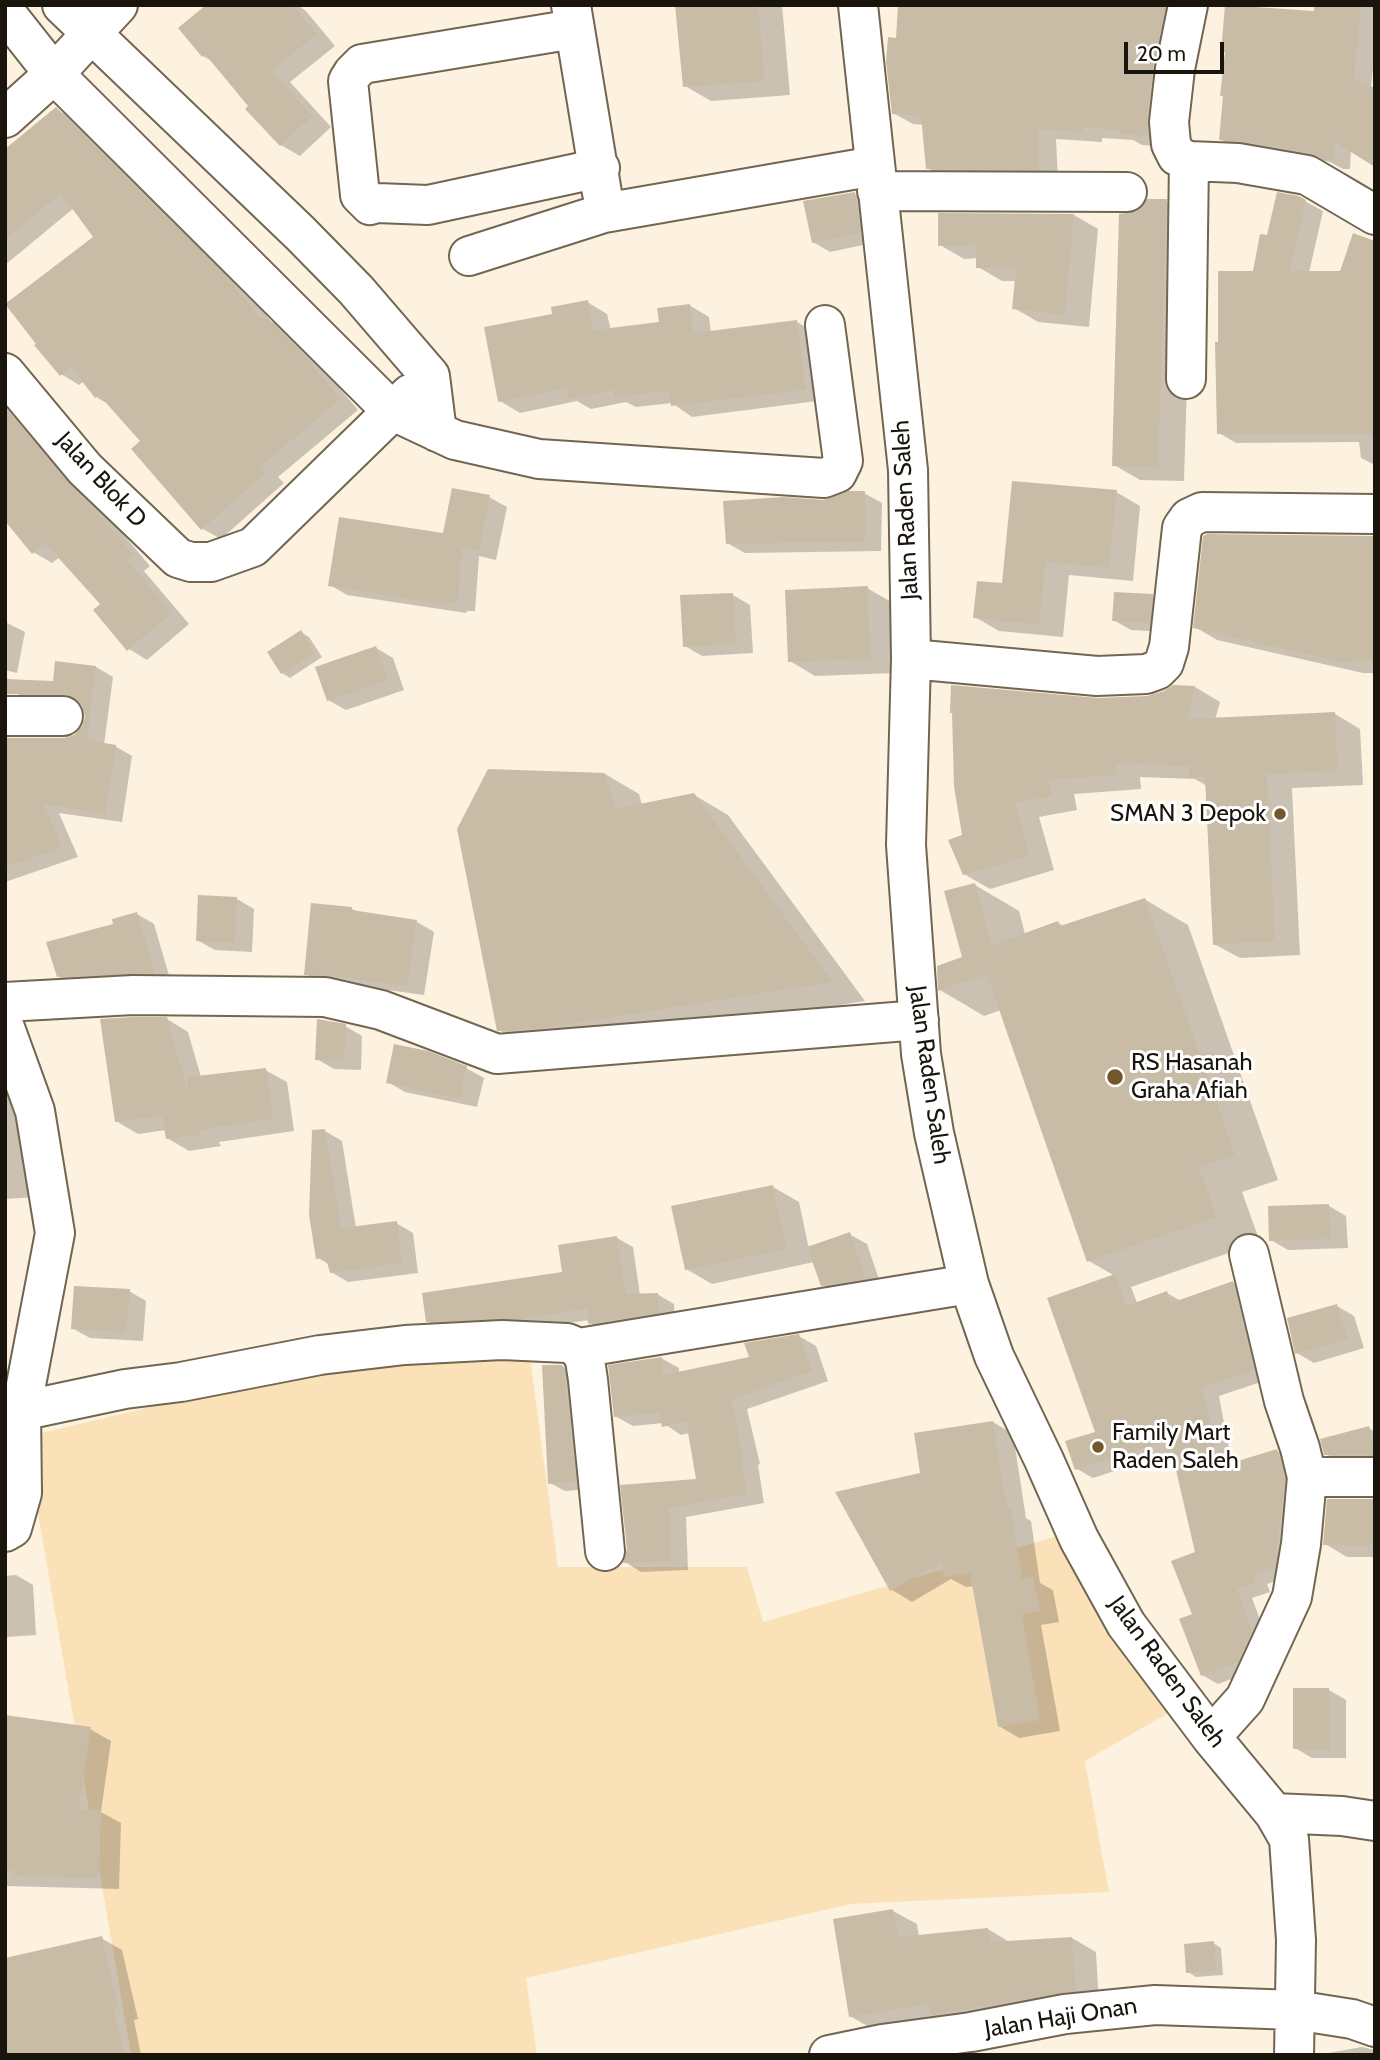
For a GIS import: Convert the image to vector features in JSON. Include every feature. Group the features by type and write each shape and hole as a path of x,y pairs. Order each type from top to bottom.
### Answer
{"street":[{"path":"61,5 356,290 430,376 437,432"},
{"path":"5,118 54,74 118,5"},
{"name":"Jalan Raden Saleh","path":"858,5 908,470 911,659 906,845 921,1054 934,1133 969,1284 994,1356 1079,1539 1126,1624 1211,1737 1274,1813 1289,1839 1293,1874 1294,2055"},
{"path":"1188,5 1175,69 1169,122 1171,144 1177,156 1189,161 1238,163 1307,174 1375,215"},
{"path":"600,168 428,205 370,205 360,195 348,81 362,64 572,17 600,168 604,213"},
{"path":"18,23 54,74 391,410 455,440 539,459 824,478 837,472 843,461 825,325"},
{"path":"1186,379 1189,161"},
{"path":"470,256 604,213 876,178 1127,192"},
{"name":"Jalan Blok D","path":"5,373 85,470 178,558 191,562 211,562 253,547 391,410"},
{"path":"391,410 430,376"},
{"path":"911,659 1097,676 1146,674 1157,670 1164,663 1169,647 1182,528 1189,518 1202,512 1375,513"},
{"path":"5,716 63,716"},
{"path":"5,1002 133,995 326,997 381,1010 497,1054 919,1020"},
{"path":"5,1028 35,1111 55,1233 21,1411 22,1493 12,1528 5,1532"},
{"path":"1211,1737 1245,1699 1292,1597 1301,1544 1307,1477 1283,1401 1249,1254"},
{"path":"21,1411 125,1389 181,1382 320,1355 405,1345 539,1340 567,1343 579,1348 969,1284"},
{"path":"579,1348 585,1360 588,1380 605,1550"},
{"path":"1307,1477 1375,1477"},
{"path":"1274,1813 1342,1816 1375,1821"},
{"name":"Jalan Haji Onan","path":"829,2055 1065,2014 1155,2005 1295,2010 1352,2019 1375,2027"}],"shaded area":[{"path":"527,1336 558,1567 747,1567 763,1622 1057,1536 1172,1711 1085,1761 1109,1892 851,1904 526,1978 537,2055 131,2055 25,1437 359,1357"}],"building":[{"path":"206,5 293,5 317,34 272,71 313,116 280,146 245,109 248,106 205,54 202,57 178,28"},
{"path":"675,5 758,5 765,81 683,87"},
{"path":"898,5 1166,5 1153,67 1147,120 1148,136 1121,134 1121,130 1083,128 1082,132 1037,129 1039,170 926,169 921,116 892,114 886,62 888,37 896,38"},
{"path":"1225,5 1314,11 1314,5 1361,5 1354,79 1375,88 1375,167 1335,142 1334,160 1324,160 1311,153 1242,141 1219,140"},
{"path":"56,107 222,272 262,319 265,316 296,346 341,399 261,466 267,472 201,530 131,449 140,441 99,395 95,398 71,367 60,376 5,304 93,237 61,193 5,240 5,149"},
{"path":"855,192 861,233 812,243 803,201"},
{"path":"1277,192 1306,200 1290,271 1340,271 1353,233 1375,241 1375,434 1217,434 1215,342 1218,342 1218,271 1253,271 1260,234 1267,235"},
{"path":"1147,199 1167,199 1158,467 1112,466 1119,214 1137,211"},
{"path":"938,213 1074,214 1065,315 1012,309 1016,269 976,268 976,245 938,246"},
{"path":"588,300 594,330 659,322 657,308 690,304 694,333 797,320 806,390 671,406 669,391 614,397 613,390 569,399 567,388 498,402 484,327 552,314 551,307"},
{"path":"5,408 133,554 127,560 172,613 127,651 93,610 100,604 45,543 32,554 5,521"},
{"path":"1012,481 1117,490 1109,568 1046,562 1039,625 973,618 977,581 1002,583"},
{"path":"452,488 490,495 479,551 462,548 458,603 450,602 448,605 328,586 339,517 443,533"},
{"path":"848,491 865,491 865,542 726,544 723,501 784,497 823,500"},
{"path":"1203,536 1375,536 1375,660 1340,662 1193,628"},
{"path":"868,586 870,659 788,662 785,590"},
{"path":"1114,592 1153,594 1150,623 1112,621"},
{"path":"733,593 736,644 683,647 680,595"},
{"path":"301,630 315,653 281,674 267,652"},
{"path":"376,646 388,680 327,701 315,667"},
{"path":"55,661 96,666 87,740 116,745 105,814 44,804 62,848 5,867 5,738 64,738 74,735 82,726 85,717 82,706 73,697 63,694 5,694 5,679 53,681"},
{"path":"951,685 1098,698 1147,696 1173,685 1195,686 1187,719 1335,712 1338,771 1267,774 1275,941 1213,945 1205,777 1189,777 1189,766 1116,763 1116,775 1049,780 1052,796 1015,803 1030,856 963,875 948,840 962,835 954,787"},
{"path":"488,769 605,773 615,809 694,793 833,982 544,1028 497,1031 457,829"},
{"name":"RS Hasanah Graha Afiah","path":"975,883 992,945 1058,921 1060,926 1145,898 1235,1155 1199,1167 1217,1217 1087,1262 987,975 938,991 937,966 962,957 944,891"},
{"path":"198,895 237,897 235,943 196,941"},
{"path":"311,903 352,907 352,910 417,920 407,986 325,975 304,975"},
{"path":"137,912 155,973 57,977 46,942 113,924 112,919"},
{"path":"167,1017 187,1088 188,1077 266,1068 273,1119 199,1130 200,1135 166,1139 162,1116 115,1122 100,1019"},
{"path":"317,1019 346,1024 344,1061 315,1060"},
{"path":"394,1044 428,1051 467,1066 460,1099 386,1083"},
{"path":"325,1129 341,1228 397,1221 402,1263 330,1273 326,1258 316,1259 309,1215 312,1130"},
{"path":"773,1185 786,1249 685,1270 671,1206"},
{"path":"1329,1204 1331,1239 1269,1241 1268,1206"},
{"path":"850,1232 866,1279 821,1286 807,1247"},
{"path":"617,1236 626,1294 658,1293 659,1313 588,1324 587,1309 520,1319 426,1322 422,1293 562,1272 558,1245"},
{"path":"1115,1274 1126,1306 1167,1291 1171,1303 1233,1281 1254,1370 1203,1387 1218,1467 1277,1449 1285,1479 1275,1567 1252,1575 1255,1582 1237,1589 1252,1631 1238,1662 1201,1676 1179,1619 1192,1614 1171,1561 1195,1552 1169,1440 1075,1470 1065,1441 1095,1432 1047,1298"},
{"path":"74,1286 130,1289 126,1332 71,1329"},
{"path":"1337,1304 1348,1339 1295,1354 1287,1318"},
{"path":"799,1334 812,1371 731,1400 743,1455 747,1494 669,1508 671,1561 623,1563 627,1549 620,1485 696,1479 686,1421 662,1427 659,1413 614,1417 608,1365 662,1357 663,1375 749,1357 744,1343"},
{"path":"542,1365 564,1367 576,1481 548,1484"},
{"path":"993,1421 1022,1579 1033,1577 1040,1611 1022,1614 1040,1720 998,1727 970,1573 944,1577 942,1562 890,1591 835,1492 920,1473 914,1433"},
{"path":"1369,1426 1375,1455 1324,1455 1320,1439"},
{"path":"1327,1499 1375,1499 1375,1545 1323,1545"},
{"path":"1293,1688 1329,1688 1330,1749 1293,1749"},
{"path":"5,1715 91,1727 79,1809 101,1810 99,1878 14,1876 14,1869 5,1869"},
{"path":"893,1909 898,1937 988,1928 990,1942 1072,1937 1076,1991 931,2015 929,2004 849,2017 833,1919"},
{"path":"102,1936 118,2008 114,2009 124,2055 5,2055 5,1958"},
{"path":"1214,1941 1216,1971 1186,1973 1184,1944"}],"place":[{"name":"SMAN 3 Depok","path":"1280,814"},
{"name":"RS Hasanah Graha Afiah","path":"1115,1077"},
{"name":"Family Mart Raden Saleh","path":"1098,1447"}]}
